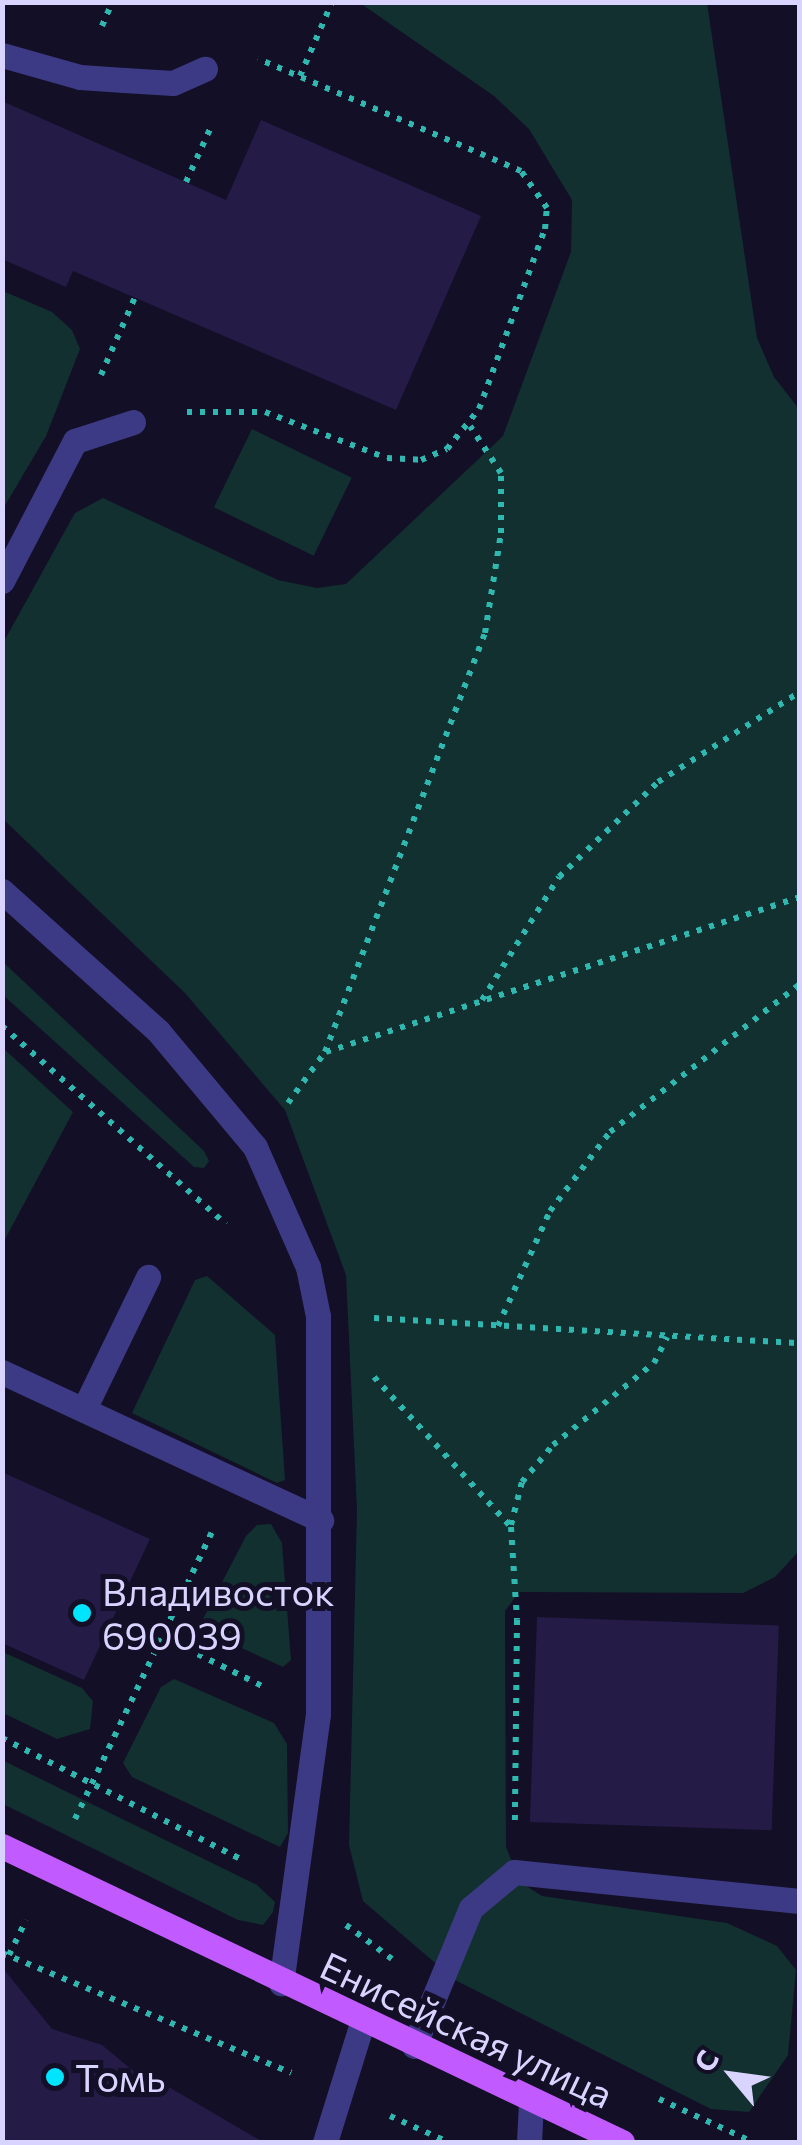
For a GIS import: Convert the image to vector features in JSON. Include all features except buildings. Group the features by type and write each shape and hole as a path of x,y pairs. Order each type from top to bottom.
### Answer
{"main road":[{"name":"Енисейская улица","path":"2,1846 281,1983 622,2142"}],"street":[{"path":"2,55 80,77 173,83 205,70"},
{"path":"2,581 75,442 133,422"},
{"name":"Енисейская улица","path":"2,891 158,1031 256,1147 308,1268 318,1316 318,1714 297,1890 281,1983"},
{"path":"84,1409 148,1277"},
{"path":"2,1372 321,1520"},
{"path":"414,2046 440,1993 471,1908 514,1872 800,1900"},
{"path":"325,2142 362,2020"},
{"path":"529,2142 532,2102"}],"path":[{"path":"300,76 332,2"},
{"path":"133,422 212,407 266,412 387,458 421,460 447,448 470,426 546,229 538,187 521,171 244,53"},
{"path":"110,353 135,297"},
{"path":"256,1147 325,1052 485,633 501,533 500,473 470,426"},
{"path":"481,1001 560,877 658,782 800,692"},
{"path":"325,1052 800,897"},
{"path":"498,1326 550,1212 610,1132 800,984"},
{"path":"2,1026 231,1228"},
{"path":"318,1316 511,1527"},
{"path":"376,1318 800,1343"},
{"path":"514,1872 518,1620 511,1527 522,1482 553,1445 654,1363 667,1336"},
{"path":"91,1783 236,1482"},
{"path":"162,1637 318,1714"},
{"path":"2,1738 297,1890 440,1993"},
{"path":"2,1953 448,2142"},
{"path":"648,2094 753,2142"}],"green space":[{"path":"360,3 707,3 757,338 774,377 799,409 799,1551 775,1577 743,1593 519,1592 505,1611 506,1847 520,1882 542,1896 727,1923 777,1946 796,1970 788,2055 749,2112 711,2109 455,1980 363,1901 349,1845 357,1510 346,1275 285,1110 185,993 3,819 3,643 75,513 103,498 278,580 317,588 346,584 503,436 571,252 572,200 529,129 494,96"},
{"path":"3,291 52,312 72,330 80,349 46,436 3,509"},
{"path":"252,429 352,478 314,556 214,507"},
{"path":"3,962 204,1151 209,1161 204,1168 194,1167 3,995"},
{"path":"3,1048 73,1112 3,1243"},
{"path":"207,1276 275,1335 285,1480 277,1483 132,1413 195,1280"},
{"path":"271,1524 282,1543 291,1660 283,1667 207,1632 202,1621 246,1536 257,1525"},
{"path":"3,1652 82,1688 93,1701 90,1729 57,1739 3,1713"},
{"path":"174,1679 274,1723 287,1744 288,1833 280,1847 132,1777 123,1763 161,1687"},
{"path":"2,1760 257,1885 275,1902 273,1912 263,1925 238,1920 3,1804"}],"place":[{"name":"Владивосток 690039","path":"82,1613"},
{"name":"Томь","path":"55,2077"}]}
